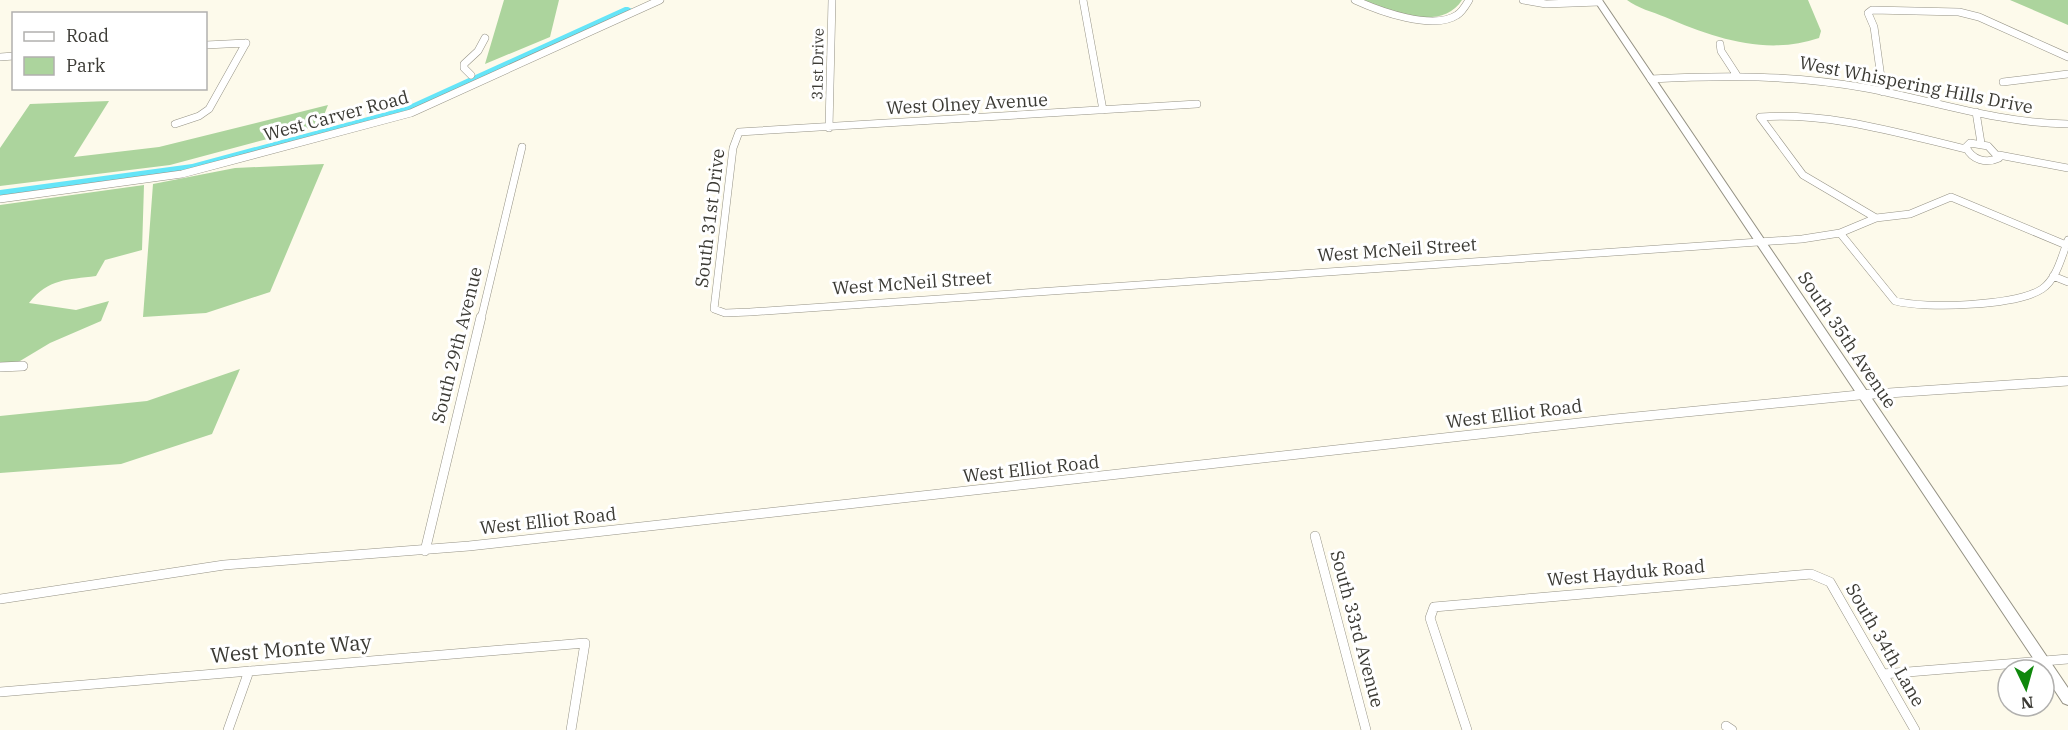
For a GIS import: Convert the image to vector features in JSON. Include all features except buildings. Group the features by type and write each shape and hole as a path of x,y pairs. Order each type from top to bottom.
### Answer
{"street":[{"path":"635,5 643,0"},
{"name":"West Carver Road","path":"0,199 182,174 411,113 660,0"},
{"name":"31st Drive","path":"829,128 832,0"},
{"path":"1083,0 1103,110"},
{"path":"1355,0 1386,12 1438,20 1459,14 1468,0"},
{"path":"1523,0 1546,4 1599,1"},
{"name":"South 35th Avenue","path":"1599,1 2041,658"},
{"path":"1883,92 1875,27 1868,13 1872,10 1959,12 1979,16 2068,57"},
{"path":"471,75 464,68 464,64 478,51 485,38"},
{"path":"175,124 199,116 209,109 246,43 207,45"},
{"path":"1720,44 1721,51 1736,74"},
{"name":"West Whispering Hills Drive","path":"1651,79 1736,74 1808,78 2021,121 2068,124"},
{"path":"2003,82 2068,74"},
{"name":"West Olney Avenue","path":"739,132 1197,104"},
{"path":"1976,112 1982,143"},
{"path":"1876,218 1803,175 1762,123 1760,117 1773,115 1816,118 1862,125 1966,149 1973,157 1984,161 1994,162 1999,155"},
{"name":"South 31st Drive","path":"714,309 733,148 739,132"},
{"path":"1966,149 1970,143 1982,143 1994,149 1999,155 2068,168"},
{"name":"South 29th Avenue","path":"425,551 522,147"},
{"name":"West McNeil Street","path":"714,309 725,313 750,312 1761,243 1840,233 1876,218 1910,214 1951,197 2067,242"},
{"path":"1840,233 1861,256 1895,302 1914,306 2026,296 2042,289 2053,276 2067,242"},
{"path":"2053,276 2068,282"},
{"path":"0,367 22,366"},
{"name":"West Elliot Road","path":"0,599 214,566 425,551 1604,420 1862,395 2068,381"},
{"name":"South 33rd Avenue","path":"1315,536 1366,730"},
{"name":"West Hayduk Road","path":"1467,730 1430,618 1431,610 1439,606 1811,574 1824,578"},
{"name":"South 34th Lane","path":"1824,578 1839,597 1915,730"},
{"name":"West Monte Way","path":"0,692 585,643 571,730"},
{"path":"1883,674 1996,665"},
{"path":"228,730 249,671"},
{"name":"South 35th Avenue","path":"2056,681 2068,699"}],"green space":[{"path":"504,0 559,0 550,37 485,64"},
{"path":"1362,0 1462,0 1453,10 1429,17 1401,14"},
{"path":"1627,0 1808,0 1821,31 1819,38 1799,43 1760,45 1741,42 1702,32 1640,8"},
{"path":"2010,0 2068,0 2068,25"},
{"path":"109,101 74,157 159,147 328,105 320,125 170,165 0,186 0,148 30,104"},
{"path":"324,164 270,292 206,313 143,317 153,184 235,168"},
{"path":"144,185 142,250 105,260 96,276 51,285 29,303 76,310 109,301 101,321 50,343 15,364 0,365 0,205"},
{"path":"240,369 212,434 121,464 0,473 0,416 147,401"}],"waterway":[{"path":"0,193 192,167 408,109 628,9"}]}
